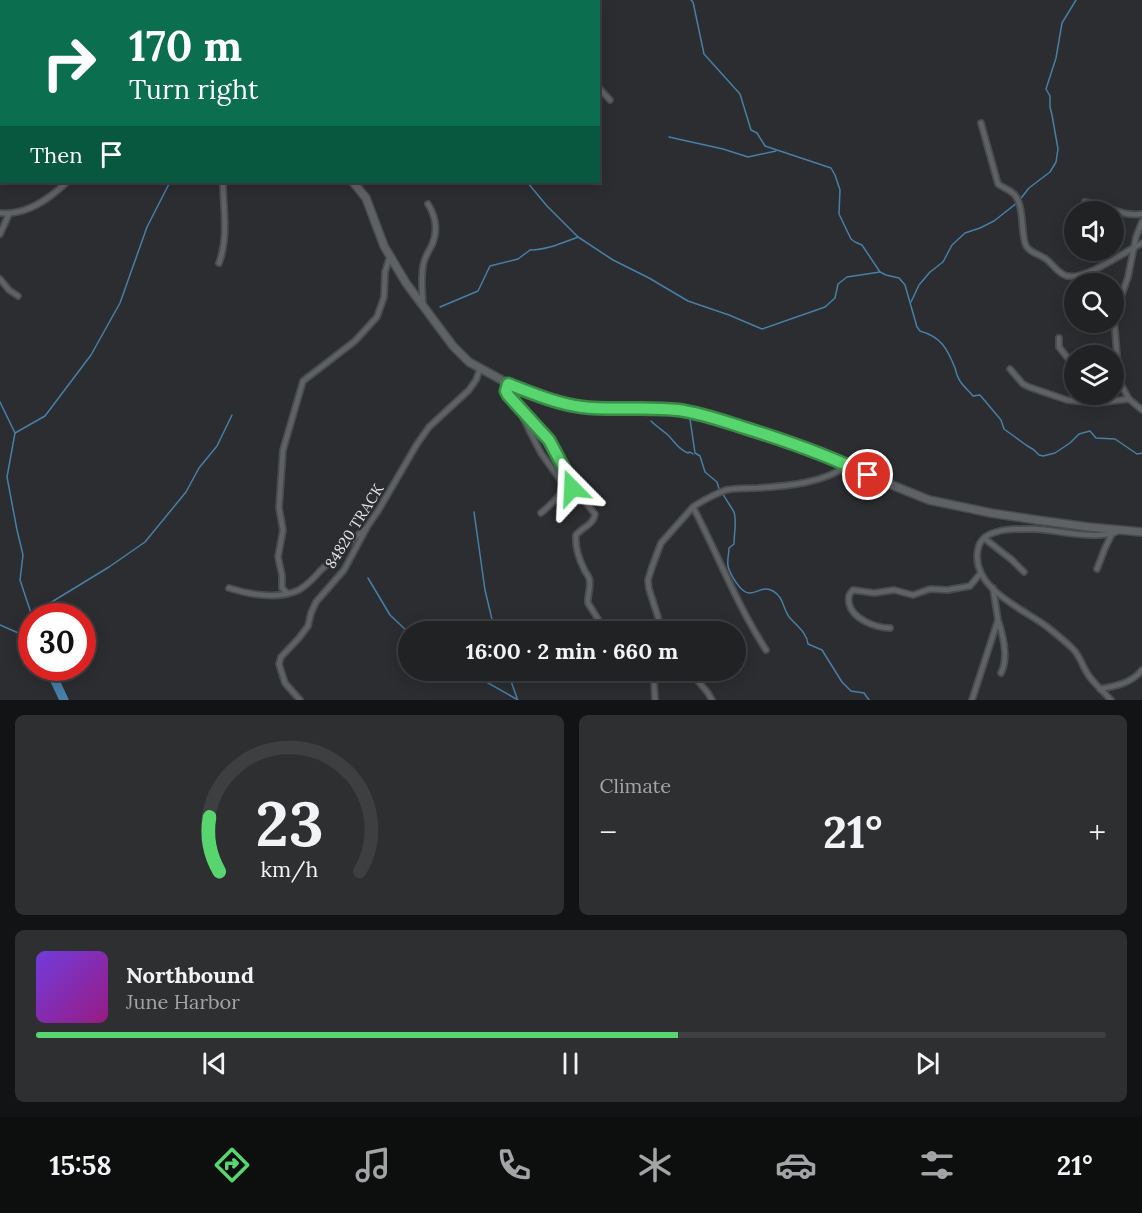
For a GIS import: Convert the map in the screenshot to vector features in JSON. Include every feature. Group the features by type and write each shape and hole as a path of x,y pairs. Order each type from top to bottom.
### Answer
{"street":[{"path":"600,89 610,100"},
{"path":"981,123 998,184 1015,195 1018,202 1026,245 1029,250 1044,258 1061,274 1071,276 1095,270 1142,243"},
{"path":"0,213 9,214 28,209 66,183"},
{"path":"219,263 225,236 222,183"},
{"path":"354,183 366,198 380,235 406,283 453,346 469,362 508,384 559,403 582,407 680,410 707,416 788,441 929,500 992,513 1088,527 1142,532"},
{"path":"423,304 422,269 436,230 432,210 428,204"},
{"path":"0,234 9,214"},
{"path":"1124,214 1142,214"},
{"path":"1142,222 1128,277 1114,317 1119,381 1129,399 1142,410"},
{"path":"287,593 282,588 278,557 283,530 279,508 284,450 303,381 355,341 376,317 384,297 385,272 390,255"},
{"path":"0,279 9,290 18,296"},
{"path":"1059,338 1059,347 1064,353"},
{"name":"84820 TRACK","path":"300,700 285,683 279,664 281,657 308,626 316,602 344,570 367,527 423,435 469,390 480,369"},
{"path":"1010,369 1023,384 1064,399"},
{"path":"508,384 506,391 508,395 549,440 572,483 595,514 592,521 576,535 575,541 589,577 588,603 599,621"},
{"path":"1124,400 1129,399"},
{"path":"516,405 541,453 563,486 562,491 541,513"},
{"path":"659,621 648,580 660,543 693,507 727,490 768,487 812,480 835,473 848,465"},
{"path":"555,499 570,492 572,483"},
{"path":"693,507 742,611 766,650"},
{"path":"229,588 248,594 279,595 297,590 367,527"},
{"path":"1112,700 1087,673 1074,650 1053,632 1012,605 993,588 980,574 977,556 978,546 984,538 994,532 1036,529 1096,535 1112,534 1120,530"},
{"path":"1097,569 1112,534"},
{"path":"984,538 1024,572"},
{"path":"891,628 874,624 854,614 849,603 850,592 854,590 874,593 894,590 913,595 930,590 970,586 980,574"},
{"path":"993,588 1005,664 1001,673"},
{"path":"972,700 998,620"},
{"path":"1100,689 1135,678 1142,670"},
{"path":"654,681 655,700"},
{"path":"698,681 712,700"}],"waterway":[{"path":"691,0 704,54 740,94 751,130 757,133 765,146 831,168 840,190 839,214 851,239 862,245 880,272 899,278 905,285 917,327 942,344 962,383 973,396 980,395 1001,420 1004,429 1043,456 1055,453 1079,434 1090,431 1096,438 1115,439 1137,454 1142,453"},
{"path":"911,302 919,285 943,262 952,245 965,233 994,221 1018,202 1029,188 1050,172 1056,162 1058,149 1050,96 1046,89 1056,58 1062,23 1076,0"},
{"path":"669,137 748,157 776,151"},
{"path":"15,433 45,416 91,355 120,303 147,227 169,183"},
{"path":"528,183 578,237 613,260 688,301 762,329 825,307 835,298 838,284 847,277 880,272"},
{"path":"440,307 478,291 490,266 518,259 530,250 548,247 578,237"},
{"path":"0,402 15,433 7,477 23,555 20,580 28,603"},
{"path":"50,603 145,542 186,492 199,468 217,446 232,415"},
{"path":"688,416 695,453 700,456 705,472 717,482 719,489"},
{"path":"651,421 682,449 693,454"},
{"path":"723,494 735,516 734,544 729,548 728,566 736,583 750,593 767,589 777,594 788,615 804,633 808,644 822,650 842,682 851,691 864,693 869,700"},
{"path":"474,512 485,590 492,621"},
{"path":"368,578 390,615 398,623"},
{"path":"0,625 18,633"},
{"path":"55,681 64,700"},
{"path":"485,681 518,700"},
{"path":"511,681 517,698"}],"route":[{"path":"572,488 572,483 549,440 508,395 506,391 508,384 559,403 582,407 680,410 707,416 788,441 868,475"}]}
